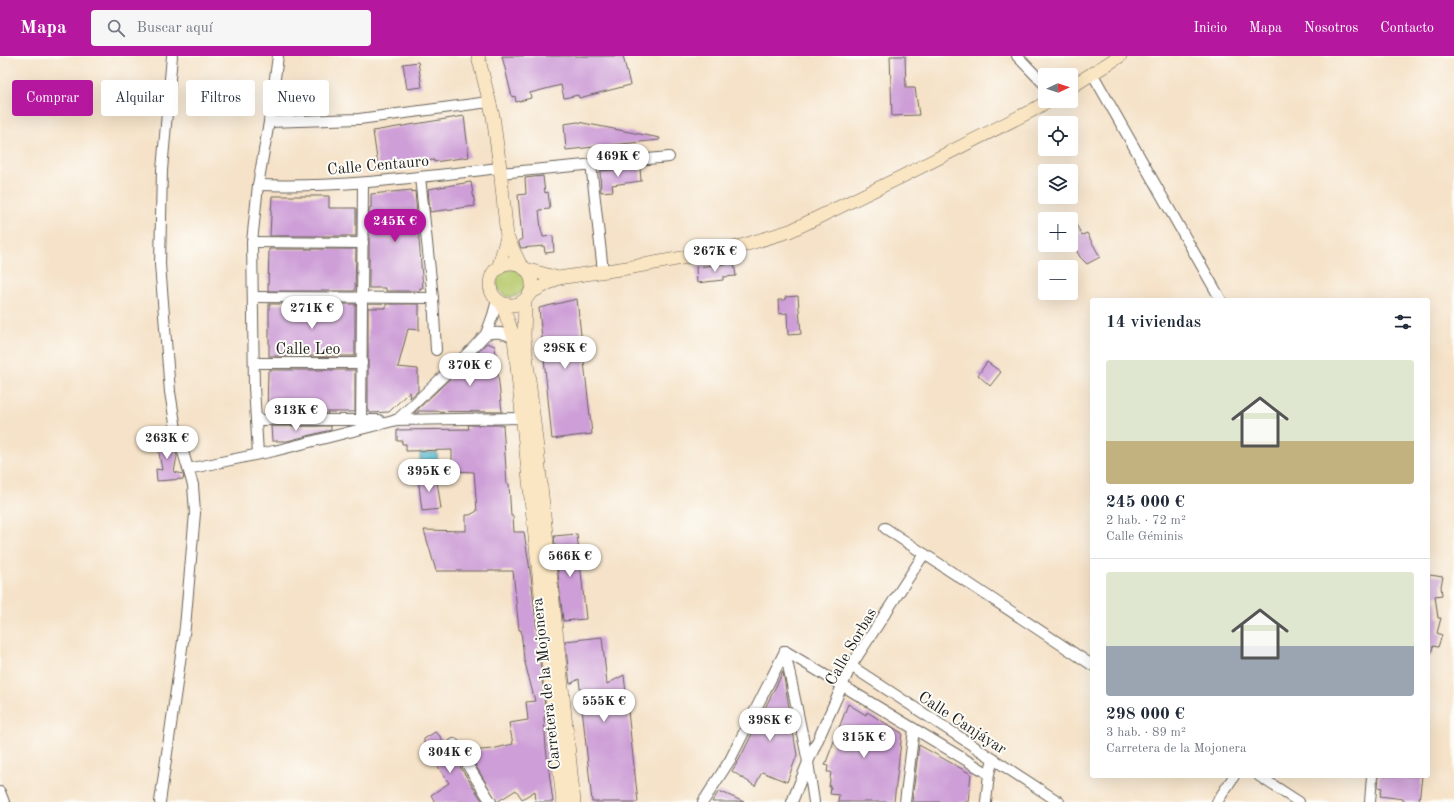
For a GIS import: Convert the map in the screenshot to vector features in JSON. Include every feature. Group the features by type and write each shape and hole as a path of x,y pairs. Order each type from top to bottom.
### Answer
{"street":[{"path":"160,802 185,627 195,513 195,498 176,429 170,392 160,264 162,170 172,56"},
{"path":"258,454 252,297 252,242 258,185 269,122 278,56"},
{"path":"478,56 493,116 507,237 523,268 532,281 528,297"},
{"path":"1017,56 1038,78"},
{"path":"1078,82 1120,56"},
{"path":"1092,73 1220,298"},
{"path":"269,122 359,119 489,102"},
{"path":"507,237 498,269 491,279 490,286 492,292 500,302 516,305 558,278 731,249 790,231 908,174 1038,107"},
{"name":"Calle Centauro","path":"258,185 363,183 500,170 669,157"},
{"path":"591,164 603,271"},
{"path":"420,177 433,298 436,350"},
{"path":"361,425 363,183"},
{"path":"252,242 363,244"},
{"path":"498,269 509,264 558,278"},
{"path":"252,297 433,298"},
{"name":"Carretera de la Mojonera","path":"528,297 524,337 574,802"},
{"path":"397,420 486,334 493,315 500,302"},
{"name":"Carretera de la Mojonera","path":"500,302 514,338 563,802"},
{"path":"486,334 497,332 506,333 514,338"},
{"name":"Calle Leo","path":"254,363 362,363"},
{"path":"188,469 258,454 361,425 397,420 522,418"},
{"path":"256,420 361,425"},
{"path":"885,528 1090,664"},
{"name":"Calle Sorbas","path":"792,802 808,762 851,666 924,554"},
{"path":"785,651 808,762 814,802"},
{"path":"703,802 730,760 785,651"},
{"name":"Calle Canjáyar","path":"785,651 989,774"},
{"name":"Calle Canjáyar","path":"851,666 1059,802"},
{"path":"905,802 914,729"},
{"path":"454,744 491,802"},
{"path":"986,802 989,774 993,759"},
{"path":"1218,802 1233,778"},
{"path":"1262,778 1299,802"},
{"path":"1370,802 1372,778"}],"green space":[{"path":"511,269 517,270 521,273 524,277 524,289 521,293 517,296 511,297 505,296 501,293 498,289 497,283 498,277 501,273 505,270"}],"water":[{"path":"420,453 437,453 438,463 420,462"}],"building":[{"path":"502,56 623,56 630,85 579,98 578,95 564,98 561,85 530,93 531,98 516,102 515,96 512,97"},
{"path":"890,56 905,56 906,88 915,88 919,115 892,116"},
{"path":"418,62 422,87 407,89 403,64"},
{"path":"464,116 469,157 434,162 434,160 378,166 373,131"},
{"path":"578,122 660,138 659,140 566,150 564,124"},
{"path":"640,168 641,181 612,185 613,191 601,192 600,171"},
{"path":"543,176 545,193 548,192 550,209 539,210 541,229 543,237 553,236 554,252 545,253 544,246 521,248 519,243 519,240 522,240 518,195 526,194 525,178"},
{"path":"471,182 475,206 430,212 428,189"},
{"path":"412,190 412,192 415,191 423,288 420,288 420,291 386,291 386,288 369,288 369,208 371,208 371,194"},
{"path":"272,196 329,196 329,208 356,208 356,236 270,236"},
{"path":"1078,228 1082,235 1087,233 1100,257 1087,264 1077,252"},
{"path":"269,249 356,249 355,291 269,291"},
{"path":"734,263 736,276 723,277 723,280 697,283 696,267"},
{"path":"798,296 801,334 788,335 787,313 779,314 778,300 785,300 785,297"},
{"path":"577,299 592,434 552,439 539,308"},
{"path":"269,304 355,304 355,356 269,356"},
{"path":"386,304 419,304 419,330 408,329 398,367 418,369 418,391 410,398 409,392 389,412 370,413 368,412 368,308 386,308"},
{"path":"487,343 495,346 502,412 418,411 418,413 414,413"},
{"path":"987,362 1001,372 990,386 978,375"},
{"path":"269,370 355,370 355,412 327,412 328,414 270,414 270,412 267,412"},
{"path":"468,425 503,425 511,516 513,516 514,532 524,532 531,577 546,717 544,717 546,748 553,802 536,802 535,791 522,799 516,790 497,802 473,761 471,751 492,749 513,744 509,723 528,720 526,702 535,701 524,659 521,630 519,630 513,571 436,571 424,530 466,531 466,515 470,515 477,511 474,472 452,471 452,450 406,451 406,444 402,444 402,441 397,441 397,430 469,429"},
{"path":"271,426 331,426 331,430 287,441 272,441"},
{"path":"168,433 172,450 175,449 177,456 174,472 183,474 184,479 157,481 156,469 162,470 156,435"},
{"path":"436,474 441,509 422,511 418,477"},
{"path":"577,534 586,619 563,621 554,536"},
{"path":"1430,575 1443,577 1441,586 1442,595 1435,596 1438,618 1441,618 1437,633 1442,635 1438,647 1433,646 1431,655"},
{"path":"602,637 607,684 624,675 638,802 592,802 579,679 570,684 565,641"},
{"path":"783,672 797,755 787,782 762,772 755,786 732,771"},
{"path":"848,704 866,715 867,712 902,733 894,802 838,802 839,795 830,794 831,787 829,787 831,772 827,772 828,766 825,765"},
{"path":"435,732 439,735 483,802 435,802 431,795 449,783 424,746 424,739"},
{"path":"919,745 971,774 968,802 912,802"},
{"path":"1379,778 1422,778 1419,802 1403,802 1403,799 1380,796 1382,788 1378,787"},
{"path":"719,791 744,802 712,802"}]}
